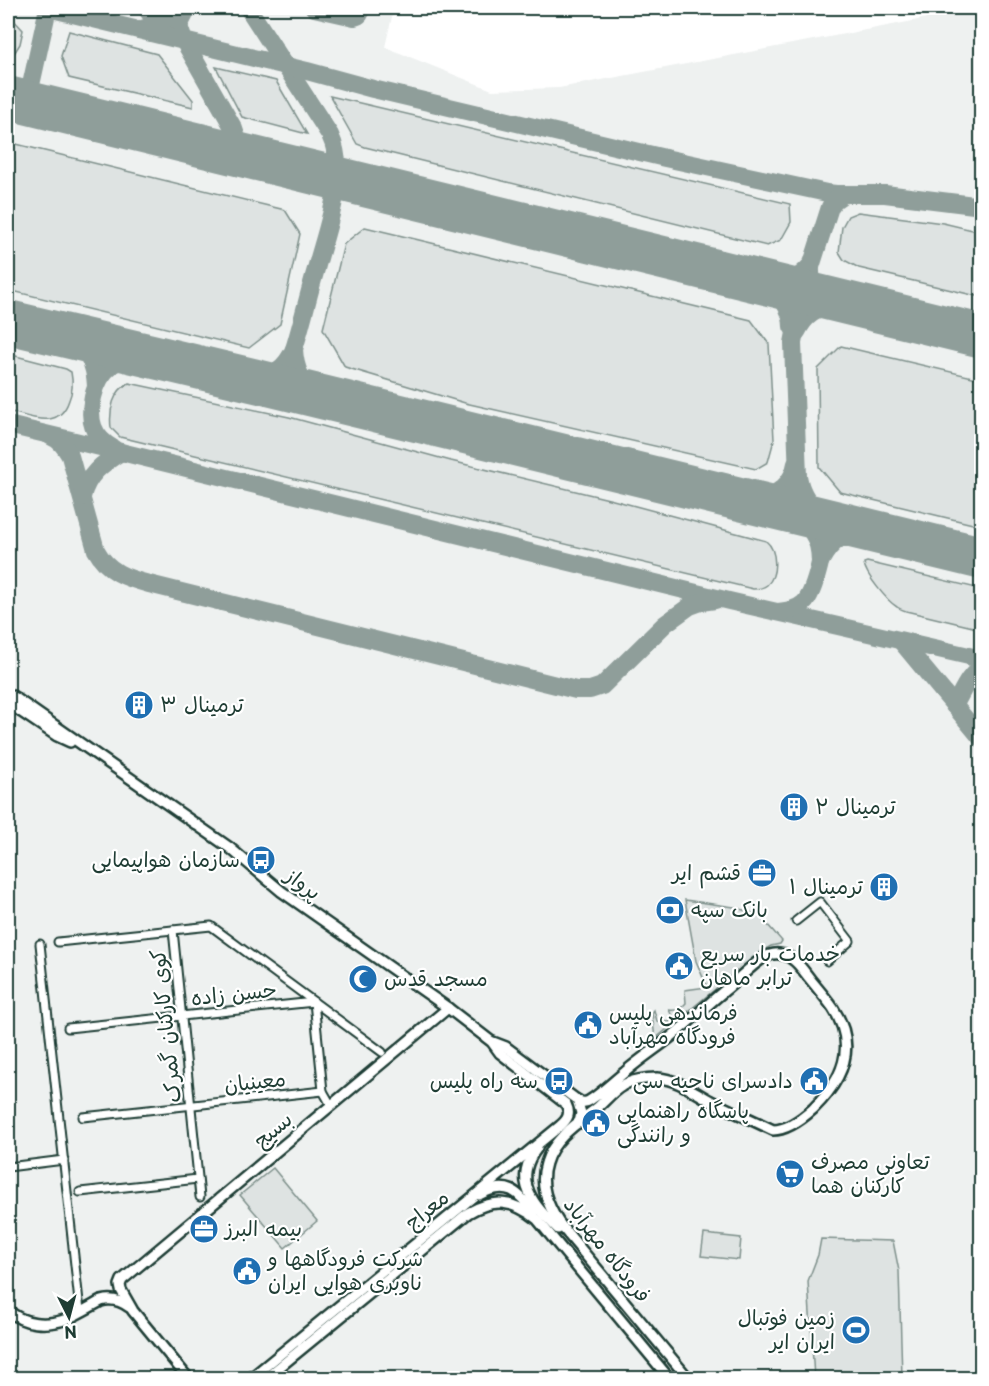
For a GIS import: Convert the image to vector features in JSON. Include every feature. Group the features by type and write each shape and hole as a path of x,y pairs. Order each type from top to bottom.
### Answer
{"main road":[{"name":"پرواز","path":"8,694 230,848 281,891 448,1008 492,1042 500,1053 566,1104 569,1111 567,1120 544,1139"},
{"name":"پرواز","path":"8,703 57,736 93,753"},
{"path":"579,1123 582,1101 621,1081 656,1078 673,1080 721,1106 773,1130 778,1130 807,1114 836,1082 844,1063 844,1035 840,1022 833,1009 793,959 778,953 768,955 673,1035 643,1057 621,1081 594,1110 579,1123"},
{"name":"بسیج","path":"133,1311 121,1290 122,1280 448,1008"},
{"name":"پرواز","path":"492,1042 506,1047 582,1101 587,1109 594,1110"},
{"name":"فرودگاه مهرآباد","path":"579,1123 552,1148 544,1177 547,1201 559,1223 688,1378"},
{"path":"544,1139 531,1155 526,1175 526,1189 549,1220 587,1258"},
{"name":"معراج","path":"266,1378 544,1139"},
{"path":"465,1209 483,1193 499,1189 514,1190 521,1195 537,1219"},
{"name":"فرودگاه مهرآباد","path":"465,1209 503,1203 517,1206 537,1219 669,1378"},
{"name":"معراج","path":"251,1378 465,1209"},
{"path":"8,1310 30,1322 49,1323 66,1319 106,1300 124,1303 188,1378"},
{"path":"639,1343 651,1333"}],"street":[{"path":"796,921 820,902 850,941 827,961"},
{"path":"173,930 211,926 382,1052"},
{"name":"کوی کارکنان گمرک","path":"58,942 173,930 200,1197"},
{"path":"40,944 81,1311"},
{"path":"314,1002 322,1091 331,1105"},
{"name":"حسن زاده","path":"68,1028 314,1002"},
{"name":"معینیان","path":"83,1117 322,1091"},
{"path":"8,1167 64,1160"},
{"path":"80,1192 198,1179"}],"shaded area":[{"path":"8,8 394,8 385,47 492,90 559,88 981,8 981,1378 8,1378"},
{"path":"8,15 23,30 20,44 13,55 8,56"},
{"path":"69,31 157,54 193,100 193,107 69,78 61,56"},
{"path":"216,67 276,81 307,134 242,117"},
{"path":"330,96 790,204 791,222 781,240 767,246 365,147 357,144"},
{"path":"8,142 285,210 300,234 280,324 249,348 8,290"},
{"path":"858,212 943,223 981,232 981,297 859,268 844,260 839,252 842,227 848,216"},
{"path":"365,227 751,320 769,344 774,440 768,462 756,469 465,403 345,367 323,329 344,244"},
{"path":"841,346 981,379 981,526 840,492 819,467 818,369"},
{"path":"8,354 71,372 70,397 64,410 58,416 43,419 8,411"},
{"path":"129,383 289,417 451,461 613,500 766,541 774,556 773,575 767,585 753,589 120,437 111,428 113,402 119,391"},
{"path":"864,563 981,589 981,629 898,608 872,580 865,568"},
{"path":"685,900 734,907 759,915 782,941 760,952 655,1039 652,1013 654,1010 657,1021 670,1022 672,1016 669,1010 679,1009 686,1003 685,990 707,987 696,961"},
{"path":"273,1168 317,1221 285,1248 240,1195"},
{"path":"704,1234 741,1238 739,1260 701,1256"},
{"name":"زمین فوتبال ایران ایر","path":"821,1239 893,1241 899,1271 902,1378 814,1378 808,1281 818,1255"}],"taxiway":[{"path":"27,103 48,8 373,89 665,158 827,193 885,194 982,206"},
{"path":"146,8 157,24 167,31"},
{"path":"139,30 157,24 182,8"},
{"path":"188,8 179,26 184,41 234,129 243,156"},
{"path":"248,8 330,135 337,167 337,184 330,220 294,349 287,362 278,370 252,380"},
{"path":"314,8 354,17 360,14 362,8"},
{"path":"778,612 792,610 804,603 812,589 822,555 823,527 804,495 798,476 793,343 803,292 830,207 844,194"},
{"path":"768,284 792,280 811,265 813,284 825,298"},
{"path":"768,284 788,308 792,327"},
{"path":"797,332 810,315 840,302"},
{"path":"68,337 81,346 89,357 96,386"},
{"path":"294,349 300,376 319,396"},
{"path":"114,449 101,439 93,427 91,413 94,392 97,383 108,368 123,359 143,354"},
{"path":"8,425 729,601 982,659"},
{"path":"50,436 62,444 70,456 96,550 106,564 118,573 149,584 576,690 590,690 602,686 665,624 690,606 715,600"},
{"path":"82,497 84,489 97,470 121,452"},
{"path":"746,501 763,498 778,491 790,480 796,463"},
{"path":"786,511 801,520 812,531 818,545 820,562 829,548 840,538 853,533 870,531"},
{"path":"901,641 982,739"},
{"path":"954,706 969,679 982,667"}],"runway":[{"path":"8,98 982,336"},
{"path":"8,322 982,558"}],"place":[{"name":"ترمینال ۳","path":"139,705"},
{"name":"ترمینال ۲","path":"794,807"},
{"name":"سازمان هواپیمایی","path":"261,860"},
{"name":"قشم ایر","path":"762,873"},
{"name":"ترمینال ۱","path":"884,887"},
{"name":"بانک سپه","path":"670,910"},
{"name":"خدمات بار سریع ترابر ماهان","path":"679,966"},
{"name":"مسجد قدس","path":"363,979"},
{"name":"فرماندهی پلیس فرودگاه مهرآباد","path":"588,1025"},
{"name":"سه راه پلیس","path":"559,1081"},
{"name":"دادسرای ناحیه سی","path":"814,1081"},
{"name":"پاسگاه راهنمایی و رانندگی","path":"596,1123"},
{"name":"تعاونی مصرف کارکنان هما","path":"790,1174"},
{"name":"بیمه البرز","path":"204,1229"},
{"name":"شرکت فرودگاهها و ناوبری هوایی ایران","path":"247,1271"},
{"name":"زمین فوتبال ایران ایر","path":"856,1330"}]}
